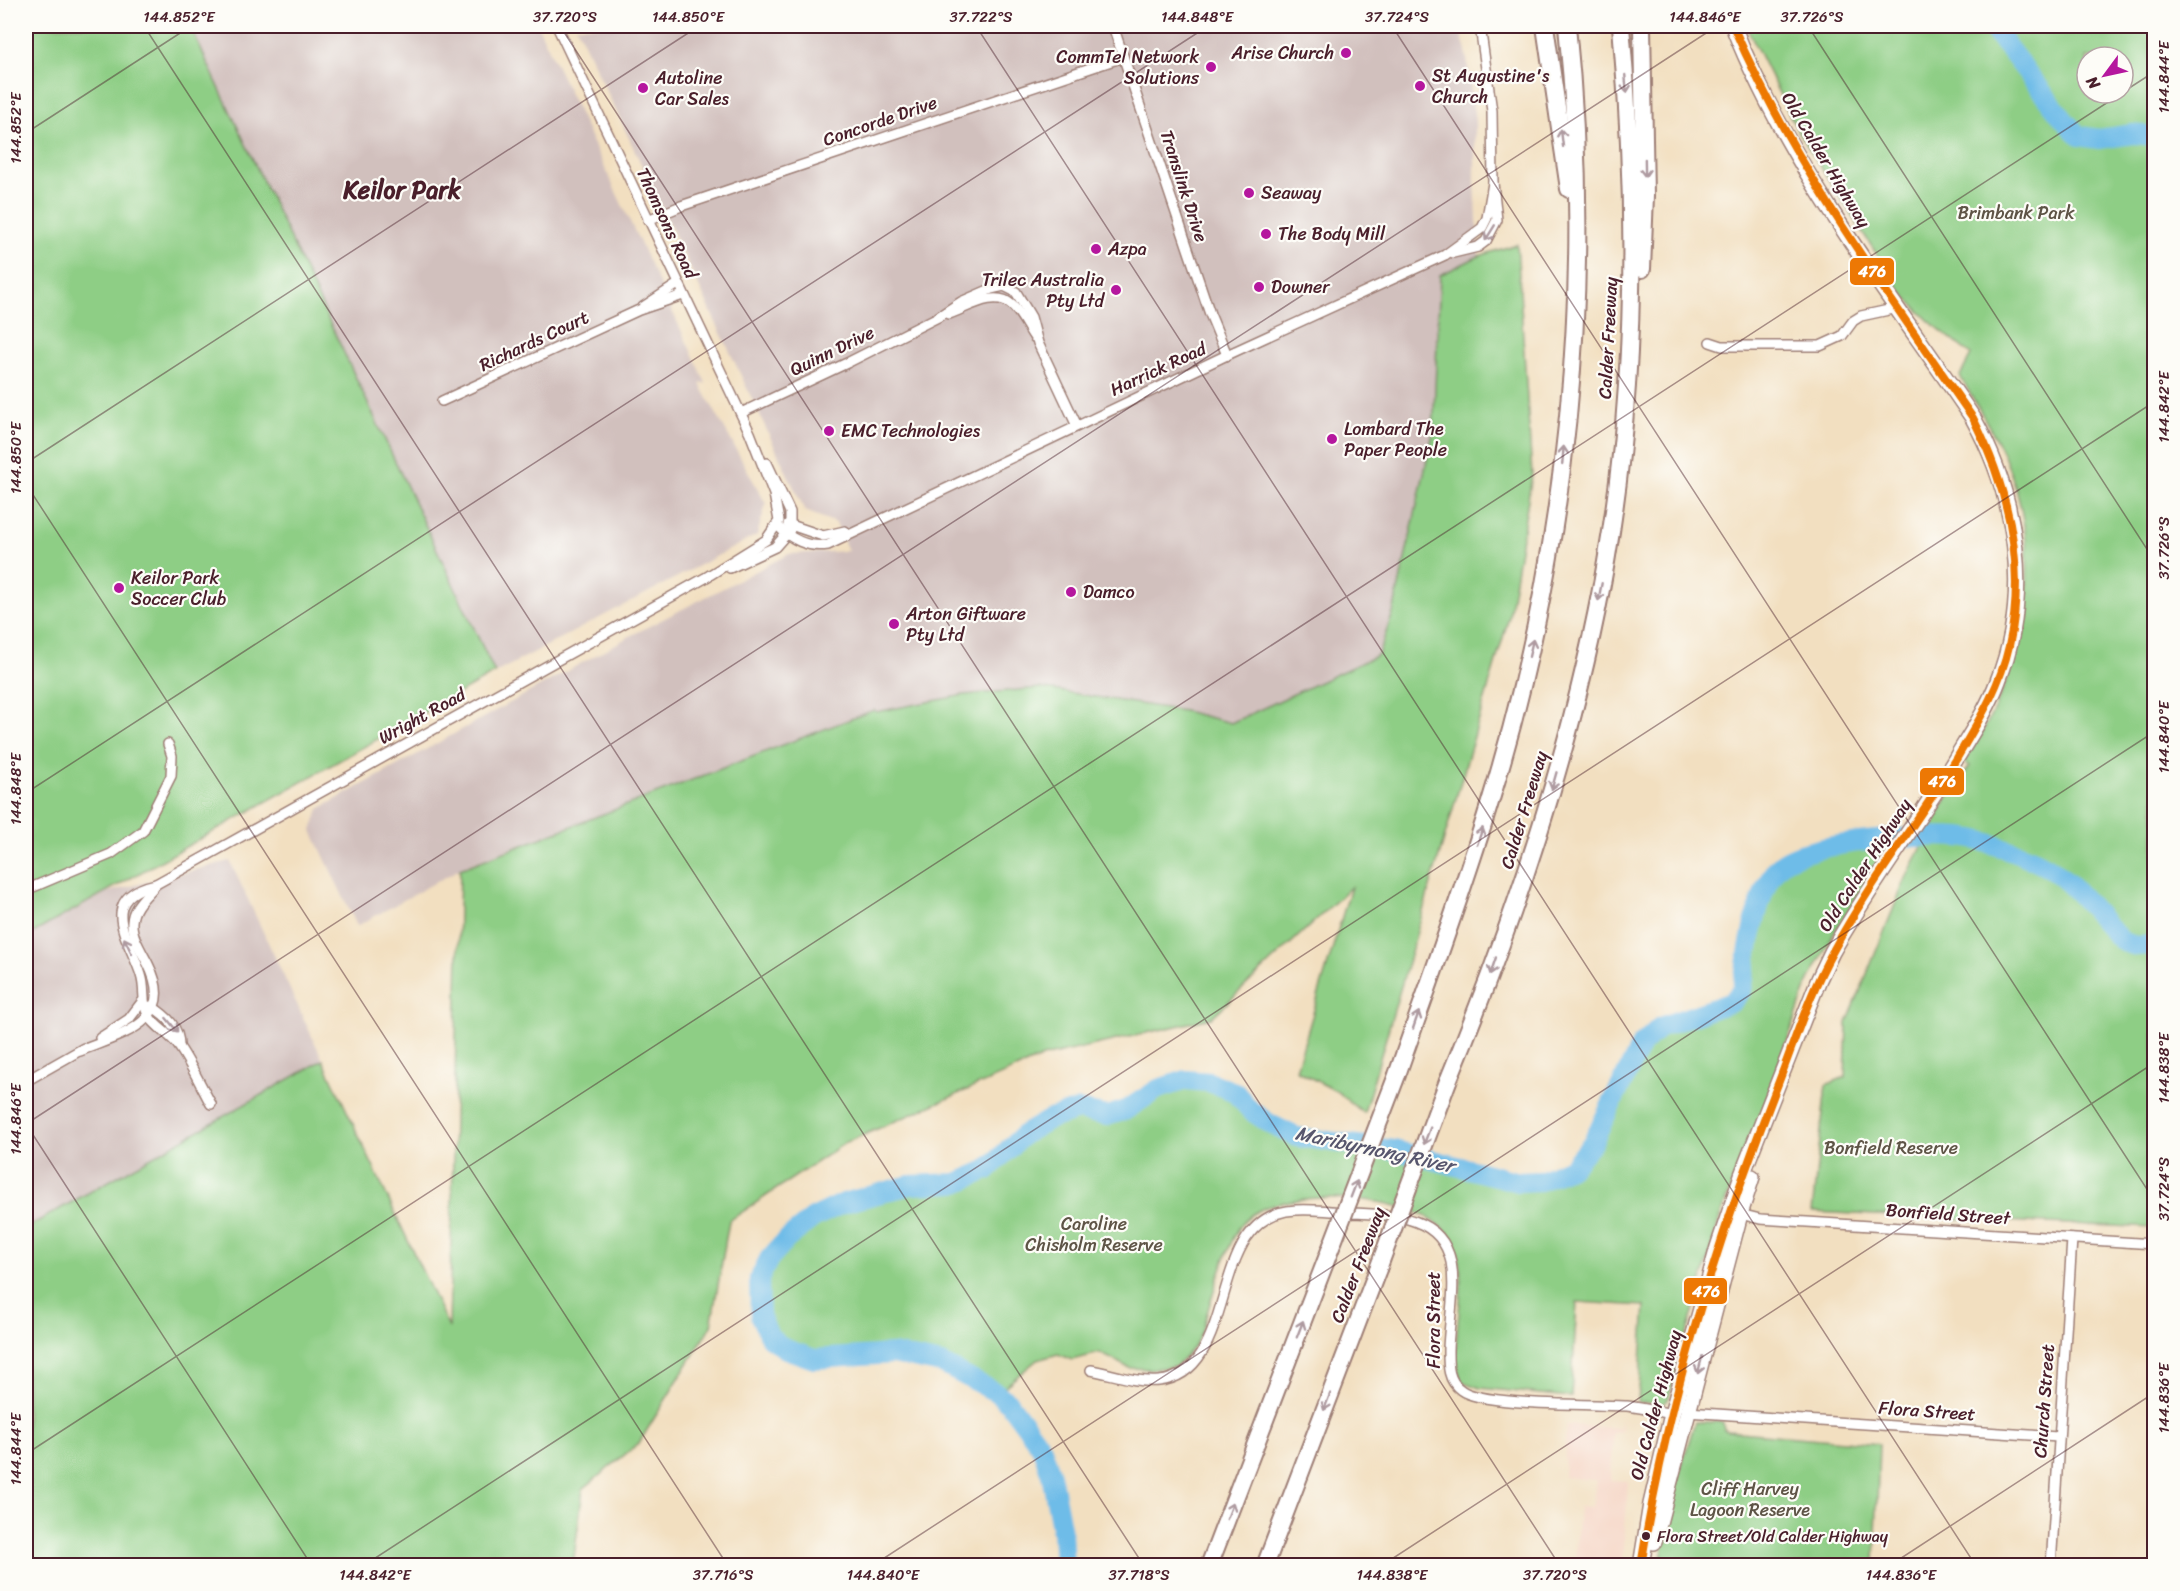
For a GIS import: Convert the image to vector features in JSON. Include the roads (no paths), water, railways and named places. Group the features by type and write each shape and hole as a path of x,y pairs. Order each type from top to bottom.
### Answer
{"highway":[{"path":"1545,26 1558,105 1578,279"},
{"name":"Calder Freeway","path":"1209,1566 1397,1075 1492,797 1530,651 1556,520 1578,279 1578,179 1567,26"},
{"name":"Calder Freeway","path":"1265,1566 1448,1081 1478,1008 1530,862 1572,715 1606,561 1625,406 1632,252 1630,143 1621,26"},
{"path":"1606,561 1631,408 1643,256 1646,196 1642,26"}],"main road":[{"name":"Old Calder Highway","path":"1641,1566 1651,1504 1735,1212 1813,995 1832,952 1868,893 1939,788 1982,715 2005,661 2013,621 2014,546 2006,496 1987,444 1973,418 1795,154 1765,98 1732,26"},
{"name":"Old Calder Highway","path":"1648,1566 1679,1413"}],"street":[{"name":"Thomsons Road","path":"557,26 750,433 778,505 777,525"},
{"name":"Translink Drive","path":"1113,26 1206,306 1227,355"},
{"name":"Harrick Road","path":"777,525 811,545 828,545 1227,355 1445,255 1482,228 1488,213 1493,183 1492,111 1480,26"},
{"name":"Concorde Drive","path":"648,220 681,206 1123,57"},
{"name":"Richards Court","path":"639,310 659,294 678,284"},
{"name":"Richards Court","path":"442,401 639,310 683,295"},
{"name":"Quinn Drive","path":"741,413 938,317 987,300 1000,299 1015,307 1038,343 1077,426"},
{"path":"1710,342 1722,346 1820,346 1842,336 1853,321 1861,316 1898,308"},
{"name":"Thomsons Road","path":"750,433 786,501 789,530"},
{"name":"Wright Road","path":"152,1012 158,989 140,948 132,922 137,904 156,884 705,578 760,545 772,535 777,525"},
{"name":"Wright Road","path":"705,578 763,554 782,542 789,530"},
{"path":"26,890 111,854 143,831 171,776 172,756 168,744"},
{"name":"Wright Road","path":"156,884 145,886 134,894 122,912 124,940 143,982 142,1002 179,1046 211,1104"},
{"path":"26,1081 80,1051 129,1019 142,1002"},
{"path":"80,1051 123,1033 152,1012"},
{"name":"Flora Street","path":"1091,1370 1159,1381 1189,1368 1204,1350 1245,1239 1254,1228 1272,1216 1295,1210 1394,1215 1413,1219 1427,1226 1439,1237 1450,1257 1452,1276 1448,1364 1452,1381 1461,1391 1488,1399 2058,1437"},
{"name":"Bonfield Street","path":"1735,1212 1760,1219 2154,1244"},
{"name":"Church Street","path":"2051,1566 2072,1239"}],"waterway":[{"name":"Maribyrnong River","path":"1991,26 2079,136 2099,139 2133,134 2154,136"},
{"name":"Maribyrnong River","path":"1064,1566 1062,1532 1051,1475 1042,1448 1009,1403 997,1393 942,1364 893,1354 814,1359 786,1349 770,1338 760,1316 759,1279 769,1259 786,1240 813,1218 844,1203 910,1185 957,1183 987,1170 1023,1135 1050,1119 1078,1110 1107,1116 1126,1110 1158,1089 1186,1080 1209,1082 1235,1092 1251,1111 1272,1125 1297,1137 1394,1150 1519,1182 1541,1181 1572,1167 1592,1143 1641,1045 1660,1027 1732,1002 1742,990 1754,923 1772,875 1780,865 1793,857 1814,850 1870,841 1927,836 1967,838 1993,844 2037,861 2062,877 2123,942 2136,946 2154,945"}],"place":[{"name":"Arise Church","path":"1346,53"},
{"name":"CommTel Network Solutions","path":"1211,67"},
{"name":"St Augustine's Church","path":"1420,86"},
{"name":"Autoline Car Sales","path":"643,88"},
{"name":"Seaway","path":"1249,193"},
{"name":"The Body Mill","path":"1266,234"},
{"name":"Azpa","path":"1096,249"},
{"name":"Downer","path":"1259,287"},
{"name":"Trilec Australia Pty Ltd","path":"1116,290"},
{"name":"EMC Technologies","path":"829,431"},
{"name":"Lombard The Paper People","path":"1332,439"},
{"name":"Keilor Park Soccer Club","path":"119,588"},
{"name":"Damco","path":"1071,592"},
{"name":"Arton Giftware Pty Ltd","path":"894,624"},
{"name":"Flora Street/Old Calder Highway","path":"1646,1536"}],"district":[{"name":"Keilor Park","path":"402,190"}],"park label":[{"name":"Brimbank Park","path":"2016,213"},
{"name":"Bonfield Reserve","path":"1891,1148"},
{"name":"Caroline Chisholm Reserve","path":"1094,1234"},
{"name":"Cliff Harvey Lagoon Reserve","path":"1750,1499"}]}
